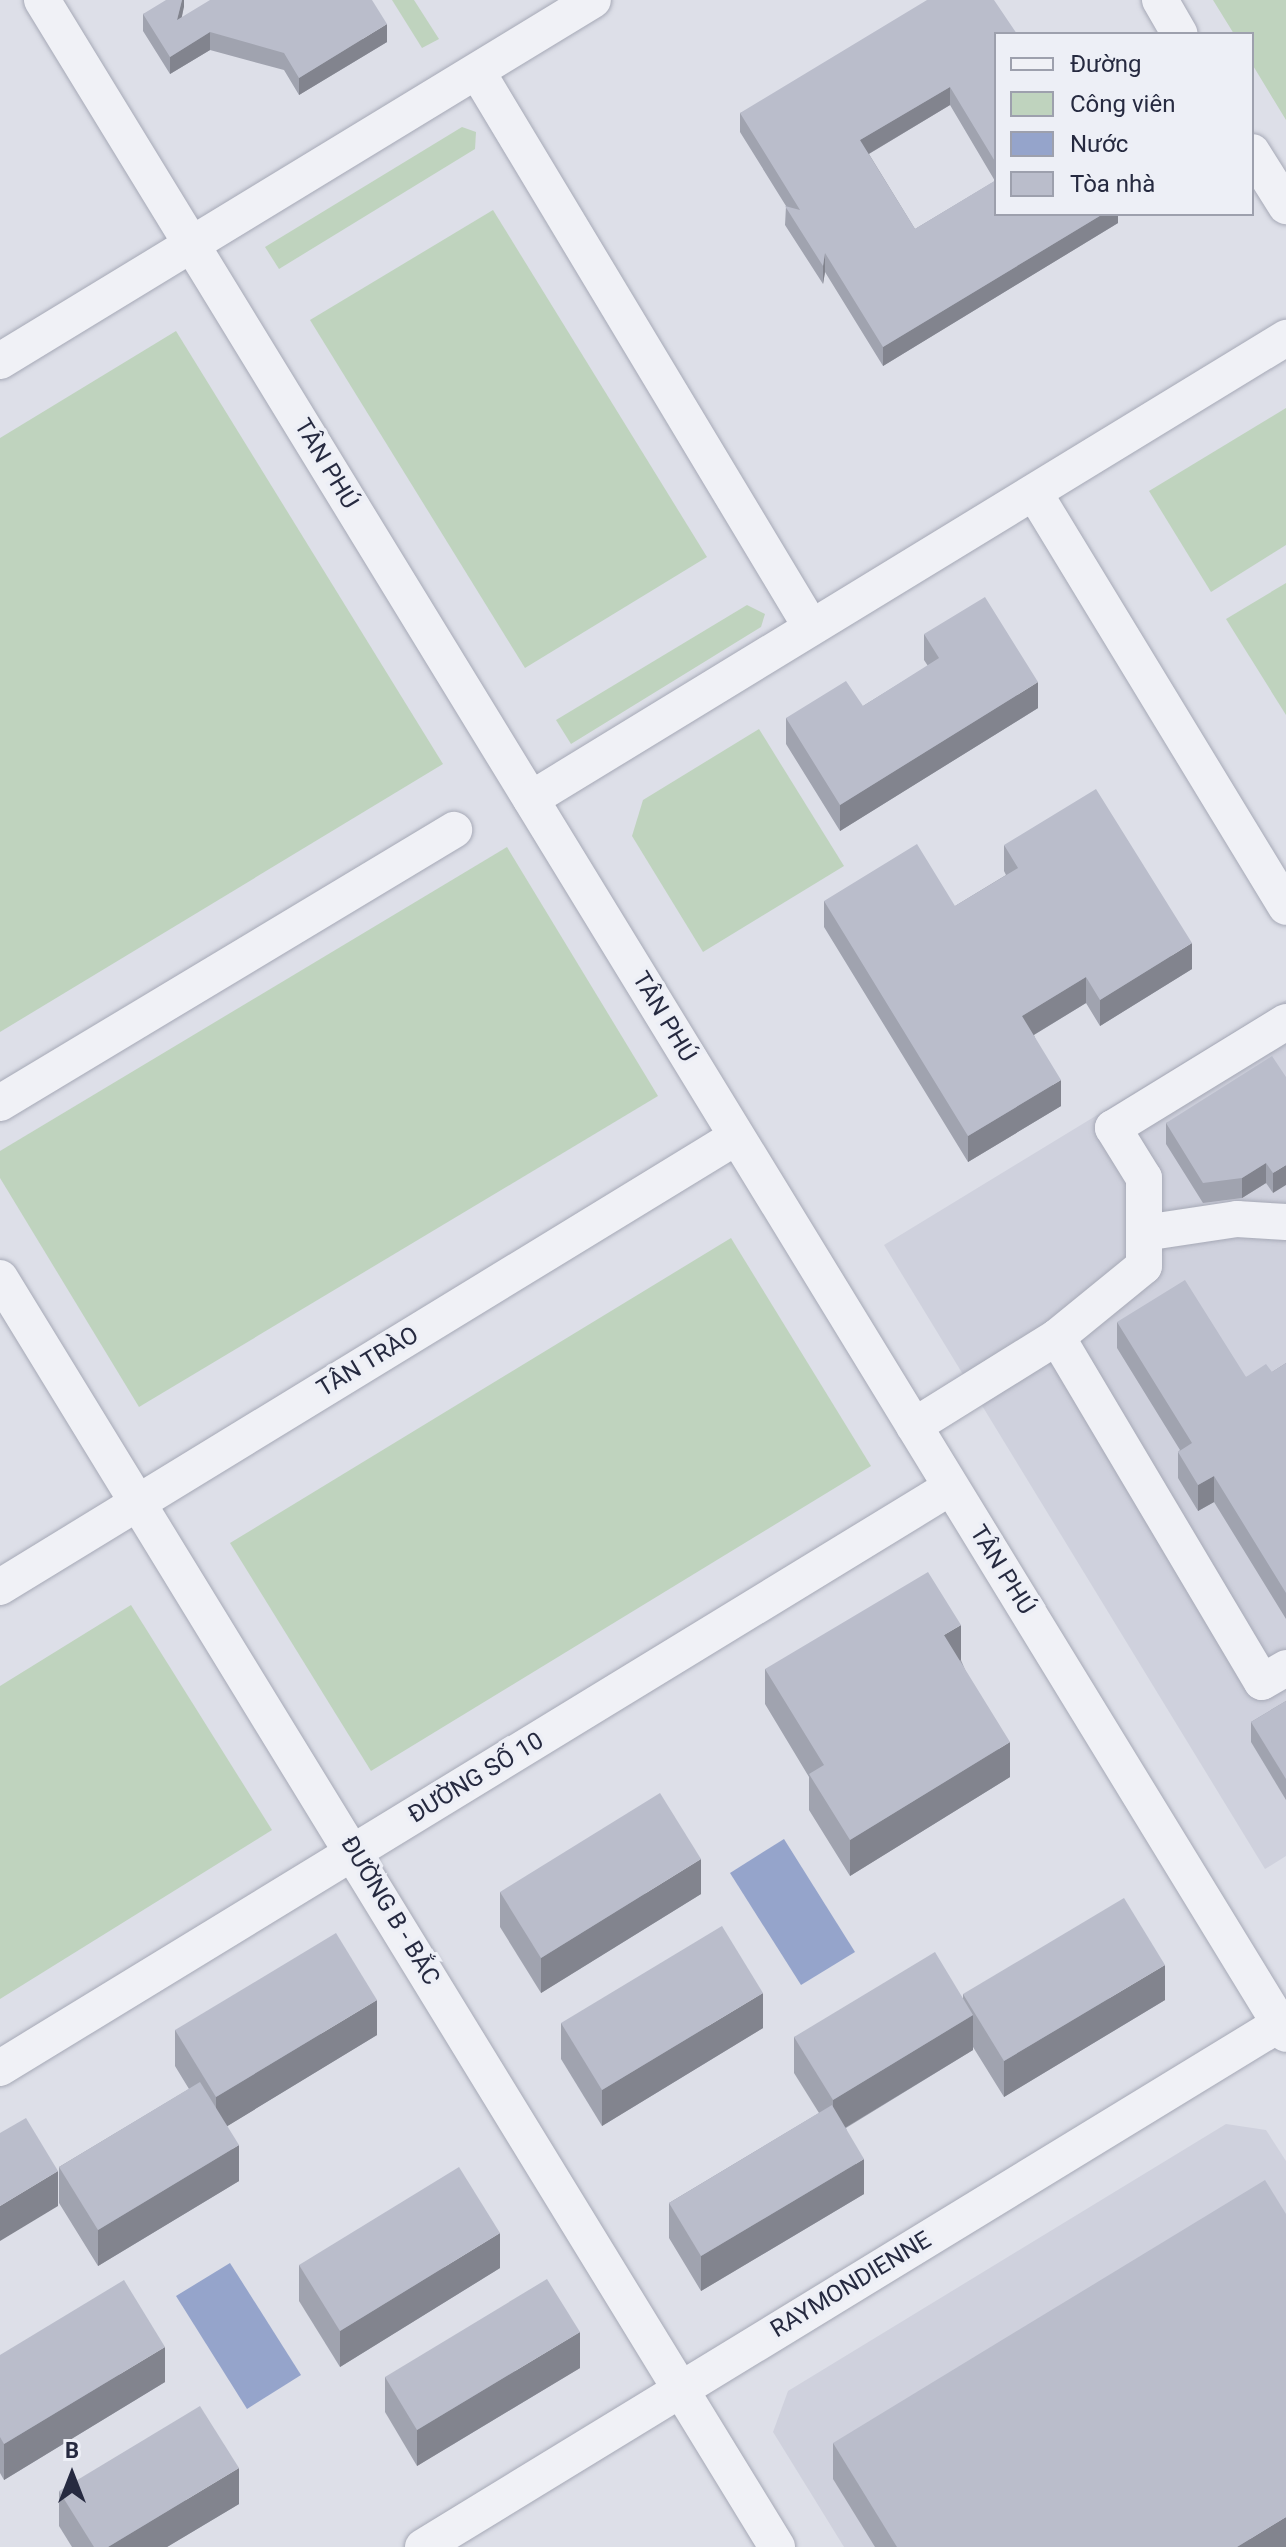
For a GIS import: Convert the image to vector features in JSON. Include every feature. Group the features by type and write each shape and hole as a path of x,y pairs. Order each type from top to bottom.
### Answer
{"street":[{"name":"TÂN PHÚ","path":"42,0 736,1137 1284,2026"},
{"path":"0,361 190,243 478,73 593,0"},
{"path":"1160,0 1179,32"},
{"path":"478,73 811,627"},
{"path":"1254,155 1286,206"},
{"path":"531,799 1286,338"},
{"path":"1035,494 1286,907"},
{"path":"0,1103 454,830"},
{"path":"914,1426 1057,1337 1144,1266 1144,1178 1113,1128 1286,1022"},
{"name":"TÂN TRÀO","path":"0,1587 736,1137"},
{"path":"1144,1233 1237,1219 1286,1222"},
{"name":"ĐƯỜNG B - BẮC","path":"0,1278 777,2547"},
{"path":"1057,1337 1262,1682 1286,1668"},
{"name":"ĐƯỜNG SỐ 10","path":"0,2068 951,1487"},
{"name":"RAYMONDIENNE","path":"423,2547 679,2389 1284,2026"}],"shaded area":[{"path":"1286,1000 1286,1856 1265,1869 884,1245"},
{"path":"1226,2124 1266,2130 1286,2161 1286,2547 844,2547 773,2432 788,2391"}],"green space":[{"path":"392,0 414,0 439,39 422,48"},
{"path":"1213,0 1286,0 1286,120 1254,67 1254,32 1233,32"},
{"path":"462,127 476,132 475,149 279,269 265,247"},
{"path":"493,210 707,557 525,668 310,320"},
{"path":"176,331 443,764 0,1032 0,438"},
{"path":"1286,408 1286,545 1211,592 1149,491"},
{"path":"1286,583 1286,715 1226,619"},
{"path":"747,605 765,614 761,627 571,744 556,720"},
{"path":"759,729 844,866 703,952 632,836 643,800"},
{"path":"507,847 658,1096 139,1407 0,1178 0,1151"},
{"path":"731,1238 871,1466 371,1771 230,1543"},
{"path":"131,1605 272,1830 0,1999 0,1686"}],"water":[{"path":"784,1839 855,1952 801,1985 730,1873"},
{"path":"230,2263 301,2375 247,2409 176,2296"}],"building":[{"path":"166,0 182,0 177,20 210,0 372,0 387,24 299,78 284,53 210,32 170,57 143,14"},
{"path":"927,0 994,0 1016,32 994,32 994,160 950,87 860,140 915,229 994,181 994,216 1100,216 883,347 825,253 823,266 785,206 800,210 740,113"},
{"path":"985,597 1038,682 840,805 786,718 846,681 863,706 939,658 924,634"},
{"path":"1096,789 1192,943 1100,1000 1086,977 1022,1016 1061,1080 968,1136 824,901 917,844 955,906 1018,868 1004,845"},
{"path":"1272,1056 1286,1077 1286,1165 1273,1173 1266,1163 1242,1178 1203,1183 1166,1123"},
{"path":"1185,1280 1246,1377 1266,1364 1272,1372 1286,1363 1286,1593 1214,1476 1198,1485 1178,1452 1192,1443 1117,1322"},
{"path":"928,1572 961,1625 944,1635 1010,1742 850,1840 809,1774 824,1765 765,1669"},
{"path":"1286,1701 1286,1779 1251,1722"},
{"path":"660,1793 701,1859 541,1958 500,1892"},
{"path":"1124,1898 1165,1965 1004,2061 963,1994"},
{"path":"722,1926 763,1993 602,2090 561,2023"},
{"path":"336,1933 377,2000 216,2097 175,2030"},
{"path":"935,1952 973,2015 833,2100 794,2037"},
{"path":"200,2082 239,2145 98,2230 59,2167"},
{"path":"832,2105 864,2159 701,2256 669,2203"},
{"path":"26,2118 58,2171 0,2206 0,2133"},
{"path":"459,2167 500,2233 340,2331 299,2265"},
{"path":"1265,2180 1286,2214 1286,2517 1237,2547 897,2547 833,2443"},
{"path":"547,2279 580,2332 417,2430 385,2377"},
{"path":"124,2280 165,2347 4,2444 0,2437 0,2355"},
{"path":"200,2406 239,2468 108,2547 94,2547 59,2491"}]}
